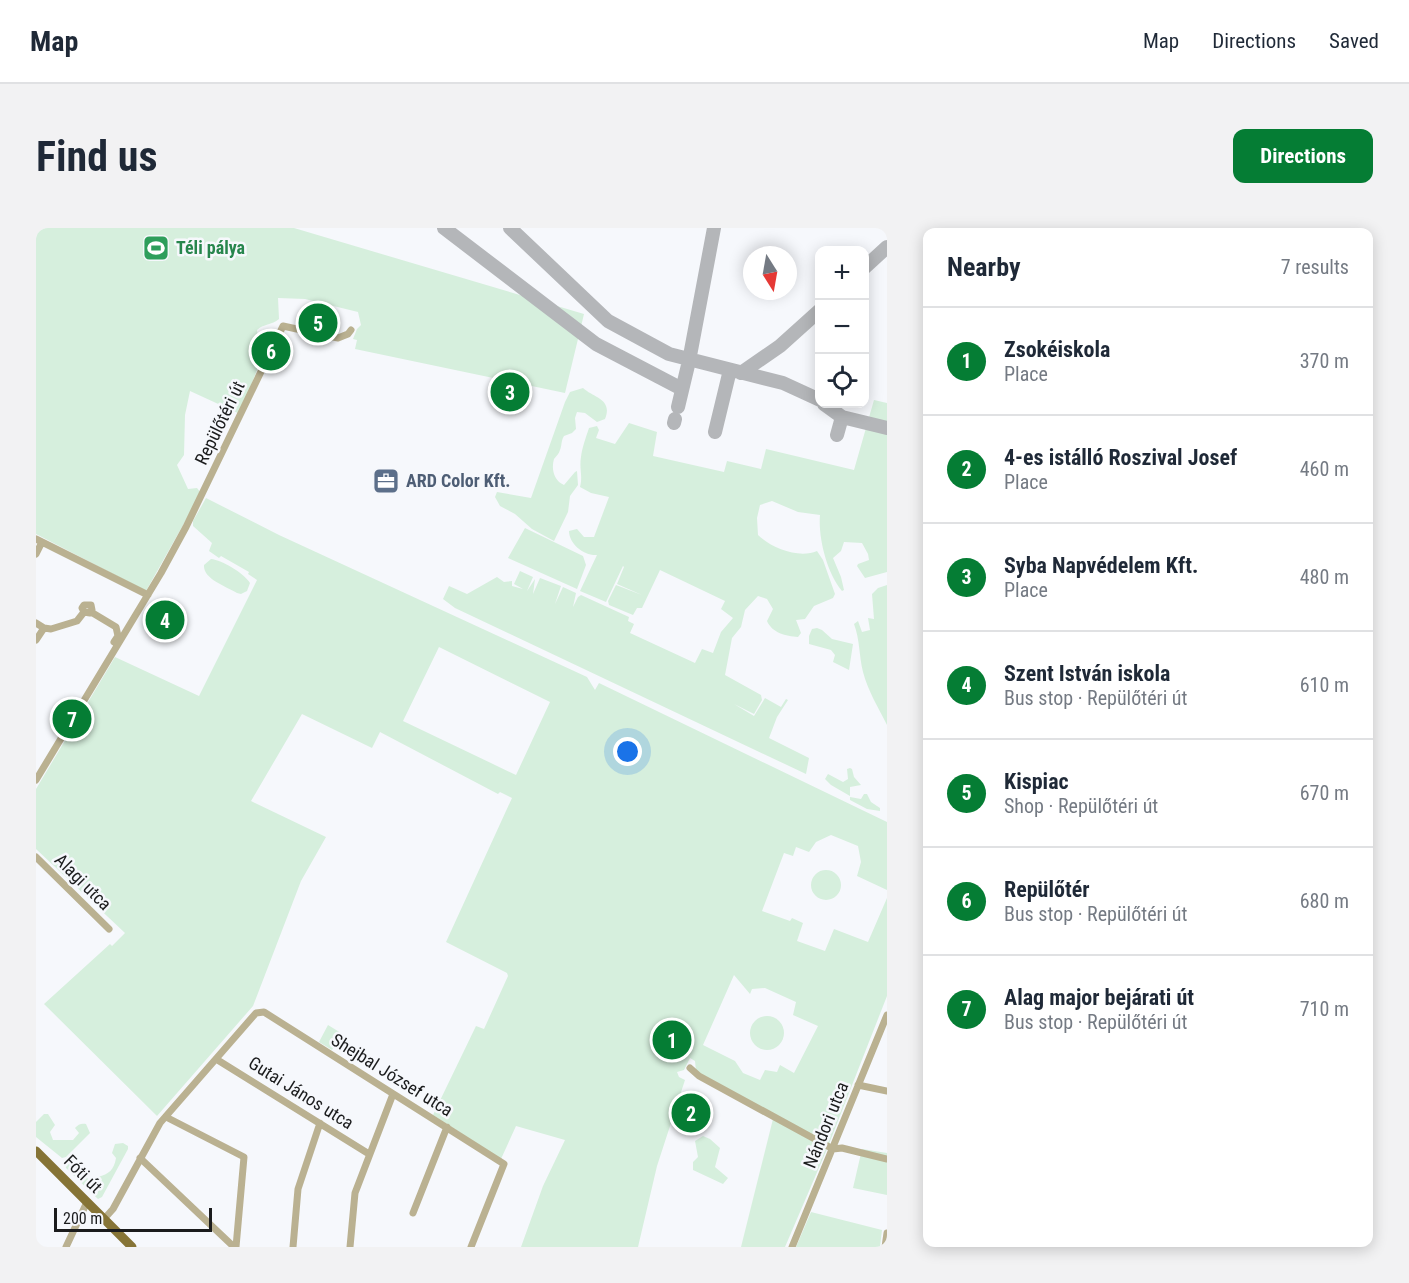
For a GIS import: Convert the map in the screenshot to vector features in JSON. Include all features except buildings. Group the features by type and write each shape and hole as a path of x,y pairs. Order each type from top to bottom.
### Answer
{"main road":[{"name":"Fóti út","path":"37,1156 87,1202 129,1246"}],"street":[{"name":"Repülőtéri út","path":"36,780 148,595 186,527 283,326 338,338 348,334 351,330"},
{"path":"36,554 39,540 148,595"},
{"path":"137,588 142,598 141,606"},
{"path":"36,623 51,629 77,621 87,612 114,624 118,636 36,771"},
{"path":"36,639 44,628"},
{"name":"Alagi utca","path":"36,857 109,929"},
{"name":"Shejbal József utca","path":"216,1059 256,1013 264,1012 504,1164 471,1247"},
{"name":"Nándori utca","path":"792,1247 887,1015"},
{"path":"104,1219 113,1209 160,1123 216,1059"},
{"name":"Gutai János utca","path":"216,1059 369,1154"},
{"path":"690,1068 699,1076 833,1149 842,1148 887,1159"},
{"path":"858,1085 887,1091"},
{"path":"350,1247 355,1193 393,1094"},
{"path":"166,1117 244,1157 235,1247"},
{"path":"293,1247 298,1188 320,1122"},
{"path":"413,1213 447,1127"},
{"path":"140,1158 235,1247"},
{"path":"66,1247 87,1202"},
{"path":"885,1247 887,1233"}],"green space":[{"path":"36,228 294,228 584,314 565,393 355,349 357,340 353,339 361,325 358,312 305,299 278,298 279,319 257,330 258,339 267,344 240,414 190,391 185,415 184,455 177,465 188,489 197,488 201,493 146,591 36,534"},
{"path":"583,388 604,403 607,412 605,419 597,422 585,413 577,412 576,429 564,436 560,451 554,459 553,471 558,481 564,485 577,471 578,485 570,496 568,512 554,541 532,529 515,514 500,506 495,497 497,492 531,498 565,402 570,392"},
{"path":"874,400 887,403 887,572 865,578 857,566 869,560 862,543 844,542 841,551 833,558 841,577 844,590 842,591 832,575 825,555 820,534 820,515 798,512 772,501 760,505 757,518 758,535 770,544 786,551 802,554 817,551 823,560 835,594 833,598 814,606 805,619 796,620 801,633 798,637 784,635 769,625 767,621 773,609 767,599 758,596 745,610 741,627 732,638 725,675 761,695 762,700 754,714 734,704 754,716 765,698 781,707 786,699 788,700 777,717 769,738 809,758 806,774 455,608 443,599 449,586 467,594 497,577 504,582 512,581 512,586 523,589 514,584 520,571 533,577 527,591 535,579 533,594 540,578 561,586 555,604 563,587 576,593 573,607 581,595 629,617 628,621 634,624 630,633 695,663 702,649 713,653 721,632 733,618 721,609 725,601 660,570 642,608 637,608 633,615 609,605 608,601 616,585 642,595 617,584 623,566 606,602 580,591 597,555 587,554 574,545 569,531 577,529 584,537 594,537 609,497 591,493 580,487 580,465 589,428 597,426 599,430 596,438 615,444 629,423 657,432 653,456 724,472 727,461 761,469 766,449 854,470"},
{"path":"206,498 279,535 587,677 595,690 599,683 887,822 887,890 857,876 861,862 858,846 831,835 816,842 809,852 796,847 793,856 784,853 762,911 803,923 797,941 825,951 834,929 868,942 887,898 887,996 827,1149 785,1247 741,1247 774,1115 696,1071 695,1061 690,1058 684,1070 677,1072 679,1077 685,1080 657,1166 638,1247 521,1247 543,1186 565,1140 516,1126 501,1159 433,1115 476,1026 484,1029 508,976 507,973 446,942 512,798 500,792 498,794 380,732 372,748 302,714 251,801 326,837 301,881 253,1006 157,1116 44,1004 125,933 36,849 36,789 115,657 199,696 257,580 248,574 249,572 209,551 212,543 193,526 193,521","holes":["439,647 550,702 516,775 403,721","734,975 750,994 752,989 765,988 796,1002 793,1015 818,1026 794,1073 780,1065 777,1072 765,1070 760,1080 743,1073 735,1061 703,1045"]},
{"path":"525,528 583,556 586,565 577,589 508,558"},
{"path":"211,559 227,564 243,575 250,583 247,591 237,593 211,578 204,565"},
{"path":"887,585 887,725 865,679 854,624 858,621 862,632 870,630 868,618 874,619 872,594 878,588"},
{"path":"817,628 832,639 853,644 849,670 833,662 835,655 831,650 809,644 812,629"},
{"path":"850,768 861,785 850,787 850,796 825,779 828,774 843,782 848,779 847,769"},
{"path":"864,794 867,794 871,802 880,808 880,811 867,809 850,800 850,797 861,799"},
{"path":"826,870 837,874 841,885 837,896 826,900 815,896 811,885 815,874"},
{"path":"767,1016 779,1021 784,1033 779,1045 767,1050 755,1045 750,1033 755,1021"},
{"path":"328,1025 341,1033 332,1050 319,1042"},
{"path":"44,1114 48,1114 55,1125 50,1132 53,1140 73,1140 79,1133 75,1128 82,1124 86,1124 90,1133 66,1157 62,1158 36,1137 36,1122"},
{"path":"703,1136 720,1148 715,1167 728,1178 723,1184 693,1170 693,1162 698,1157 695,1141"},
{"path":"123,1143 128,1146 128,1149 102,1197 98,1199 66,1168 65,1164 74,1164 88,1179 91,1187 98,1187 100,1183 98,1177 108,1173 114,1166 116,1158 112,1153 115,1144"},
{"path":"862,1149 887,1153 887,1195 853,1188"},
{"path":"811,1212 882,1230 880,1247 796,1247"}],"taxiway":[{"path":"444,228 596,344 682,389"},
{"path":"510,228 608,321 669,354 783,383 815,398"},
{"path":"678,407 714,228"},
{"path":"869,263 887,247"},
{"path":"741,373 780,346 815,314"},
{"path":"715,432 730,370"},
{"path":"830,408 842,417 887,428"},
{"path":"837,435 842,417"},
{"path":"674,423 675,419"}],"place":[{"name":"Téli pálya","path":"156,248"},
{"name":"Kispiac","path":"318,323"},
{"name":"Repülőtér","path":"271,351"},
{"name":"Syba Napvédelem Kft.","path":"510,392"},
{"name":"ARD Color Kft.","path":"386,481"},
{"name":"Szent István iskola","path":"165,620"},
{"name":"Alag major bejárati út","path":"72,719"},
{"name":"Zsokéiskola","path":"672,1040"},
{"name":"4-es istálló Roszival Josef","path":"691,1113"}]}
